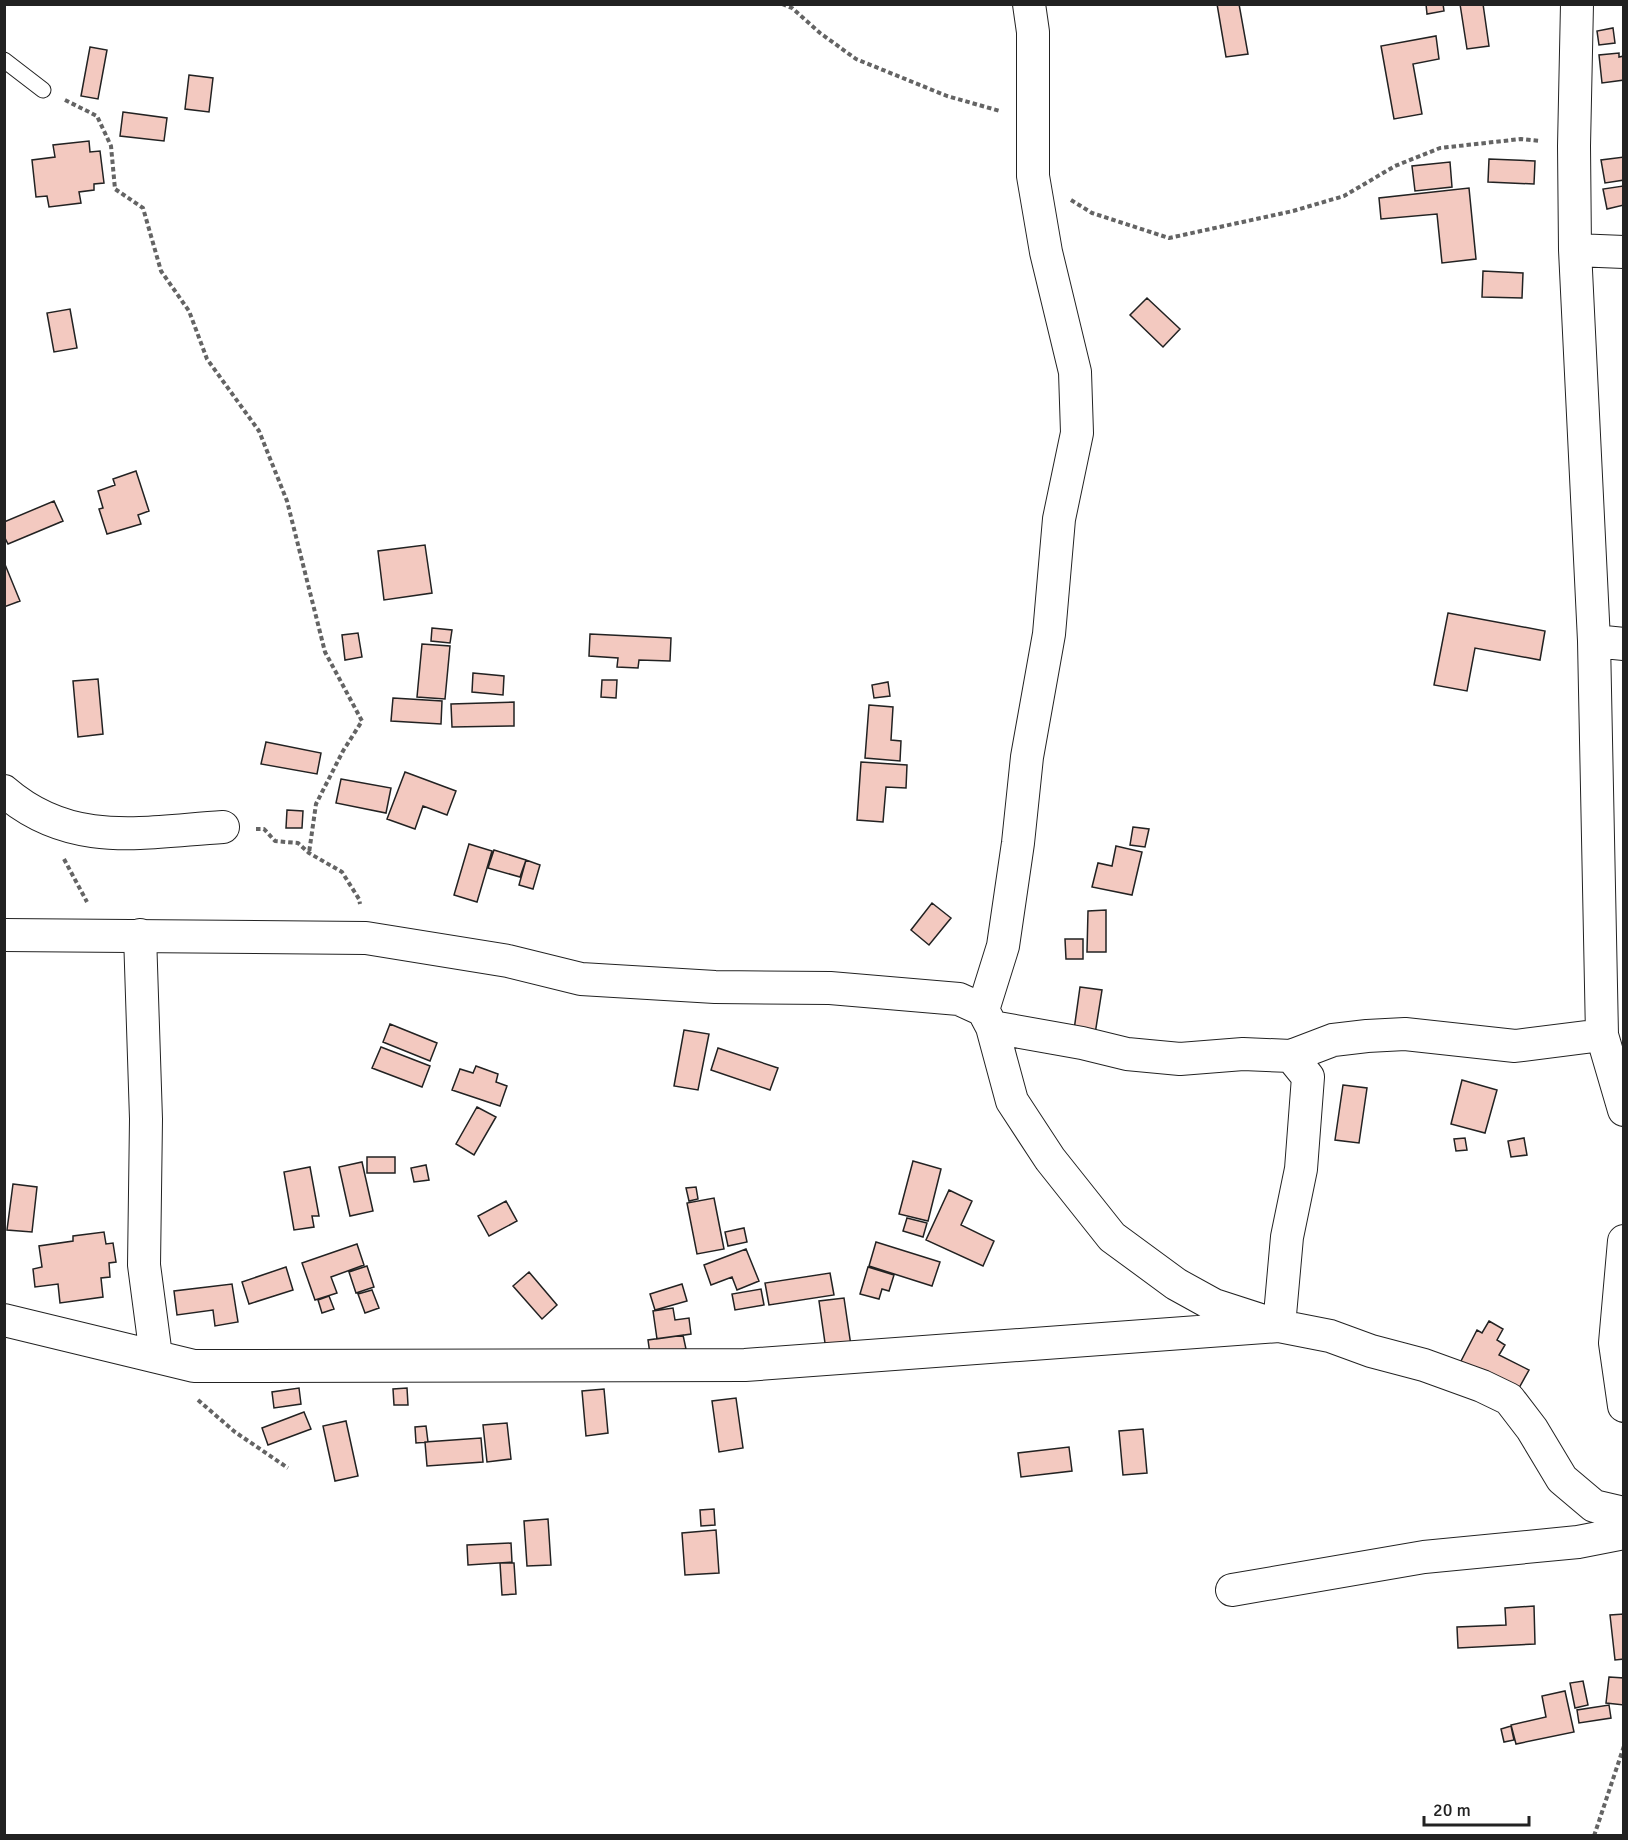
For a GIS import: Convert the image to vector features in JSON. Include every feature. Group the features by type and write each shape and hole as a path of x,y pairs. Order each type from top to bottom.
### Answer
{"street":[{"path":"1029,4 1033,32 1033,166 1046,252 1075,372 1077,433 1059,519 1049,634 1027,757 1018,843 1003,946 988,1018 1012,1101 1050,1159 1112,1237 1176,1284 1214,1305 1279,1326 1330,1336 1371,1351 1424,1365 1482,1386 1509,1400 1532,1429 1562,1479 1594,1506 1623,1513"},
{"path":"1577,4 1574,146 1575,250 1609,642 1602,1035 1623,1110"},
{"path":"1575,250 1623,252"},
{"path":"4,791 47,819 87,831 138,834 223,827"},
{"path":"4,935 366,938 508,961 581,979 715,987 830,988 958,999 988,1018 1127,1054 1180,1059 1243,1054 1291,1056 1333,1040 1367,1036 1405,1034 1515,1046 1602,1035"},
{"path":"125,935 146,1119 144,1265 156,1356"},
{"path":"1279,1326 1287,1237 1301,1169 1308,1077 1291,1056"},
{"path":"1623,1240 1615,1343 1623,1406"},
{"path":"4,1320 194,1366 745,1365 1279,1326"},
{"path":"1232,1590 1424,1557 1578,1542 1623,1533"}],"lane":[{"path":"4,60 43,90"}],"path":[{"path":"782,4 792,8 820,33 856,59 947,96 1010,114 1033,166 1092,213 1169,237 1293,211 1344,195 1395,166 1440,148 1521,139 1574,146"},
{"path":"43,90 97,116 111,146 115,189 143,208 161,272 189,311 207,359 259,431 287,501 325,652 362,721 316,804 309,854"},
{"path":"47,819 80,891 125,935"},
{"path":"223,827 264,830 275,841 298,843 309,854 342,872 359,899 366,938"},
{"path":"196,1399 235,1432 288,1468"},
{"path":"1594,1836 1623,1746"}],"building":[{"path":"1217,4 1239,4 1248,54 1226,57"},
{"path":"1426,4 1443,4 1444,11 1427,14"},
{"path":"1460,4 1483,4 1489,46 1467,49"},
{"path":"1613,28 1615,43 1599,45 1597,31"},
{"path":"1436,36 1439,59 1413,64 1422,114 1394,119 1381,46"},
{"path":"90,47 107,50 98,99 81,96"},
{"path":"1619,53 1619,57 1624,56 1624,80 1602,83 1599,55"},
{"path":"189,75 213,78 209,112 185,109"},
{"path":"123,112 167,118 164,141 120,136"},
{"path":"89,141 90,152 100,151 104,183 94,184 94,190 79,192 81,203 49,207 47,196 36,197 32,160 55,157 53,145"},
{"path":"1624,157 1624,180 1605,183 1601,160"},
{"path":"1489,159 1535,161 1534,184 1488,182"},
{"path":"1450,162 1452,187 1415,191 1412,166"},
{"path":"1623,186 1624,205 1607,209 1603,189"},
{"path":"1469,188 1476,259 1442,263 1437,214 1381,219 1379,198"},
{"path":"1483,271 1523,273 1522,298 1482,297"},
{"path":"1147,298 1180,329 1163,347 1130,315"},
{"path":"70,309 77,348 54,352 47,313"},
{"path":"136,471 149,511 138,515 141,524 107,534 99,509 103,508 98,491 115,485 113,479"},
{"path":"54,501 63,521 8,544 4,536 4,522"},
{"path":"425,545 432,593 384,600 378,551"},
{"path":"4,562 20,601 4,607"},
{"path":"1448,613 1545,631 1540,660 1475,648 1467,691 1434,685"},
{"path":"432,628 452,630 450,643 431,641"},
{"path":"358,633 362,657 345,660 342,635"},
{"path":"590,634 671,638 670,661 639,660 638,668 617,667 618,658 589,656"},
{"path":"422,644 450,646 445,699 417,697"},
{"path":"473,673 504,676 503,695 472,692"},
{"path":"98,679 103,734 78,737 73,681"},
{"path":"602,680 617,680 616,698 601,697"},
{"path":"888,682 890,696 874,698 872,685"},
{"path":"393,698 442,701 441,724 391,721"},
{"path":"514,702 514,726 452,727 451,704"},
{"path":"869,705 893,707 891,740 901,741 900,761 865,758"},
{"path":"266,742 321,753 317,774 261,764"},
{"path":"861,762 907,765 906,788 886,787 883,822 857,820"},
{"path":"405,772 456,791 447,815 423,806 415,829 387,819"},
{"path":"341,779 391,788 386,813 336,803"},
{"path":"287,810 303,811 302,828 286,828"},
{"path":"1133,827 1149,829 1145,847 1130,845"},
{"path":"469,844 492,851 477,902 454,895"},
{"path":"1116,846 1142,852 1132,895 1092,887 1098,863 1112,866"},
{"path":"494,850 526,860 520,877 488,868"},
{"path":"526,860 540,865 533,889 519,885"},
{"path":"932,903 951,918 929,945 911,930"},
{"path":"1106,910 1106,952 1087,952 1088,911"},
{"path":"1065,939 1083,939 1083,959 1066,959"},
{"path":"1080,987 1102,990 1095,1034 1074,1030"},
{"path":"390,1024 437,1043 430,1061 383,1042"},
{"path":"684,1030 709,1034 698,1090 674,1086"},
{"path":"381,1047 430,1066 422,1087 372,1068"},
{"path":"718,1048 778,1068 770,1090 711,1070"},
{"path":"476,1066 498,1074 496,1082 507,1086 500,1106 452,1090 460,1069 473,1073"},
{"path":"1462,1080 1497,1090 1485,1133 1451,1124"},
{"path":"1343,1085 1367,1088 1359,1143 1335,1140"},
{"path":"477,1107 496,1117 474,1155 456,1144"},
{"path":"1465,1138 1467,1150 1456,1151 1454,1139"},
{"path":"1524,1138 1527,1155 1511,1157 1508,1141"},
{"path":"367,1157 395,1157 395,1173 367,1173"},
{"path":"913,1161 941,1169 928,1221 899,1214"},
{"path":"362,1162 373,1211 350,1216 339,1167"},
{"path":"426,1165 429,1180 414,1182 411,1168"},
{"path":"310,1167 319,1216 312,1216 314,1227 294,1230 284,1172"},
{"path":"13,1184 37,1187 32,1232 7,1230"},
{"path":"696,1187 698,1199 689,1201 686,1188"},
{"path":"949,1190 972,1201 961,1225 994,1241 983,1266 926,1240"},
{"path":"714,1198 724,1249 697,1254 687,1203"},
{"path":"506,1201 517,1221 489,1236 478,1216"},
{"path":"907,1218 927,1223 923,1237 903,1231"},
{"path":"744,1228 747,1242 728,1246 725,1232"},
{"path":"104,1232 106,1244 113,1243 116,1262 109,1263 110,1277 101,1278 103,1297 60,1303 58,1284 35,1287 33,1269 42,1267 39,1246 73,1241 73,1236"},
{"path":"876,1242 940,1262 932,1286 869,1266"},
{"path":"357,1244 364,1265 331,1277 337,1293 315,1300 302,1263"},
{"path":"746,1249 759,1281 737,1290 732,1277 711,1285 704,1265"},
{"path":"367,1266 374,1287 356,1293 349,1272"},
{"path":"286,1267 293,1290 249,1304 242,1282"},
{"path":"868,1267 894,1275 889,1291 882,1289 879,1299 860,1294"},
{"path":"529,1272 557,1305 542,1319 513,1286"},
{"path":"830,1273 834,1295 769,1305 765,1283"},
{"path":"232,1284 238,1322 215,1326 213,1310 177,1315 174,1291"},
{"path":"682,1284 687,1301 655,1310 650,1294"},
{"path":"761,1289 764,1305 735,1310 732,1294"},
{"path":"372,1290 379,1308 365,1313 358,1294"},
{"path":"329,1296 334,1309 322,1313 318,1300"},
{"path":"844,1298 851,1346 826,1350 819,1301"},
{"path":"673,1308 675,1320 689,1318 691,1334 657,1339 653,1311"},
{"path":"1489,1321 1503,1329 1497,1340 1505,1345 1499,1355 1529,1370 1514,1397 1460,1363 1477,1330 1482,1333"},
{"path":"683,1335 686,1349 650,1354 648,1340"},
{"path":"299,1388 301,1404 274,1408 272,1392"},
{"path":"407,1388 408,1405 394,1405 393,1389"},
{"path":"604,1389 608,1433 586,1436 582,1391"},
{"path":"736,1398 743,1448 719,1452 712,1401"},
{"path":"304,1412 311,1429 268,1445 262,1428"},
{"path":"346,1421 358,1476 335,1481 323,1426"},
{"path":"507,1423 511,1459 487,1462 483,1425"},
{"path":"426,1426 428,1442 416,1443 415,1427"},
{"path":"1143,1429 1147,1473 1123,1475 1119,1431"},
{"path":"481,1438 483,1462 427,1466 425,1442"},
{"path":"1069,1447 1072,1471 1021,1477 1018,1453"},
{"path":"714,1509 715,1525 701,1526 700,1510"},
{"path":"548,1519 551,1565 527,1566 524,1521"},
{"path":"716,1530 719,1573 685,1575 682,1533"},
{"path":"511,1543 512,1562 468,1565 467,1545"},
{"path":"500,1563 514,1563 516,1594 502,1595"},
{"path":"1534,1606 1535,1644 1458,1648 1457,1627 1506,1625 1505,1608"},
{"path":"1624,1614 1624,1659 1615,1660 1610,1615"},
{"path":"1609,1677 1624,1678 1624,1705 1606,1703"},
{"path":"1583,1681 1588,1705 1575,1708 1570,1683"},
{"path":"1565,1691 1574,1732 1516,1744 1511,1725 1546,1717 1542,1696"},
{"path":"1609,1705 1611,1718 1579,1723 1577,1710"},
{"path":"1511,1726 1514,1740 1504,1742 1501,1729"}]}
